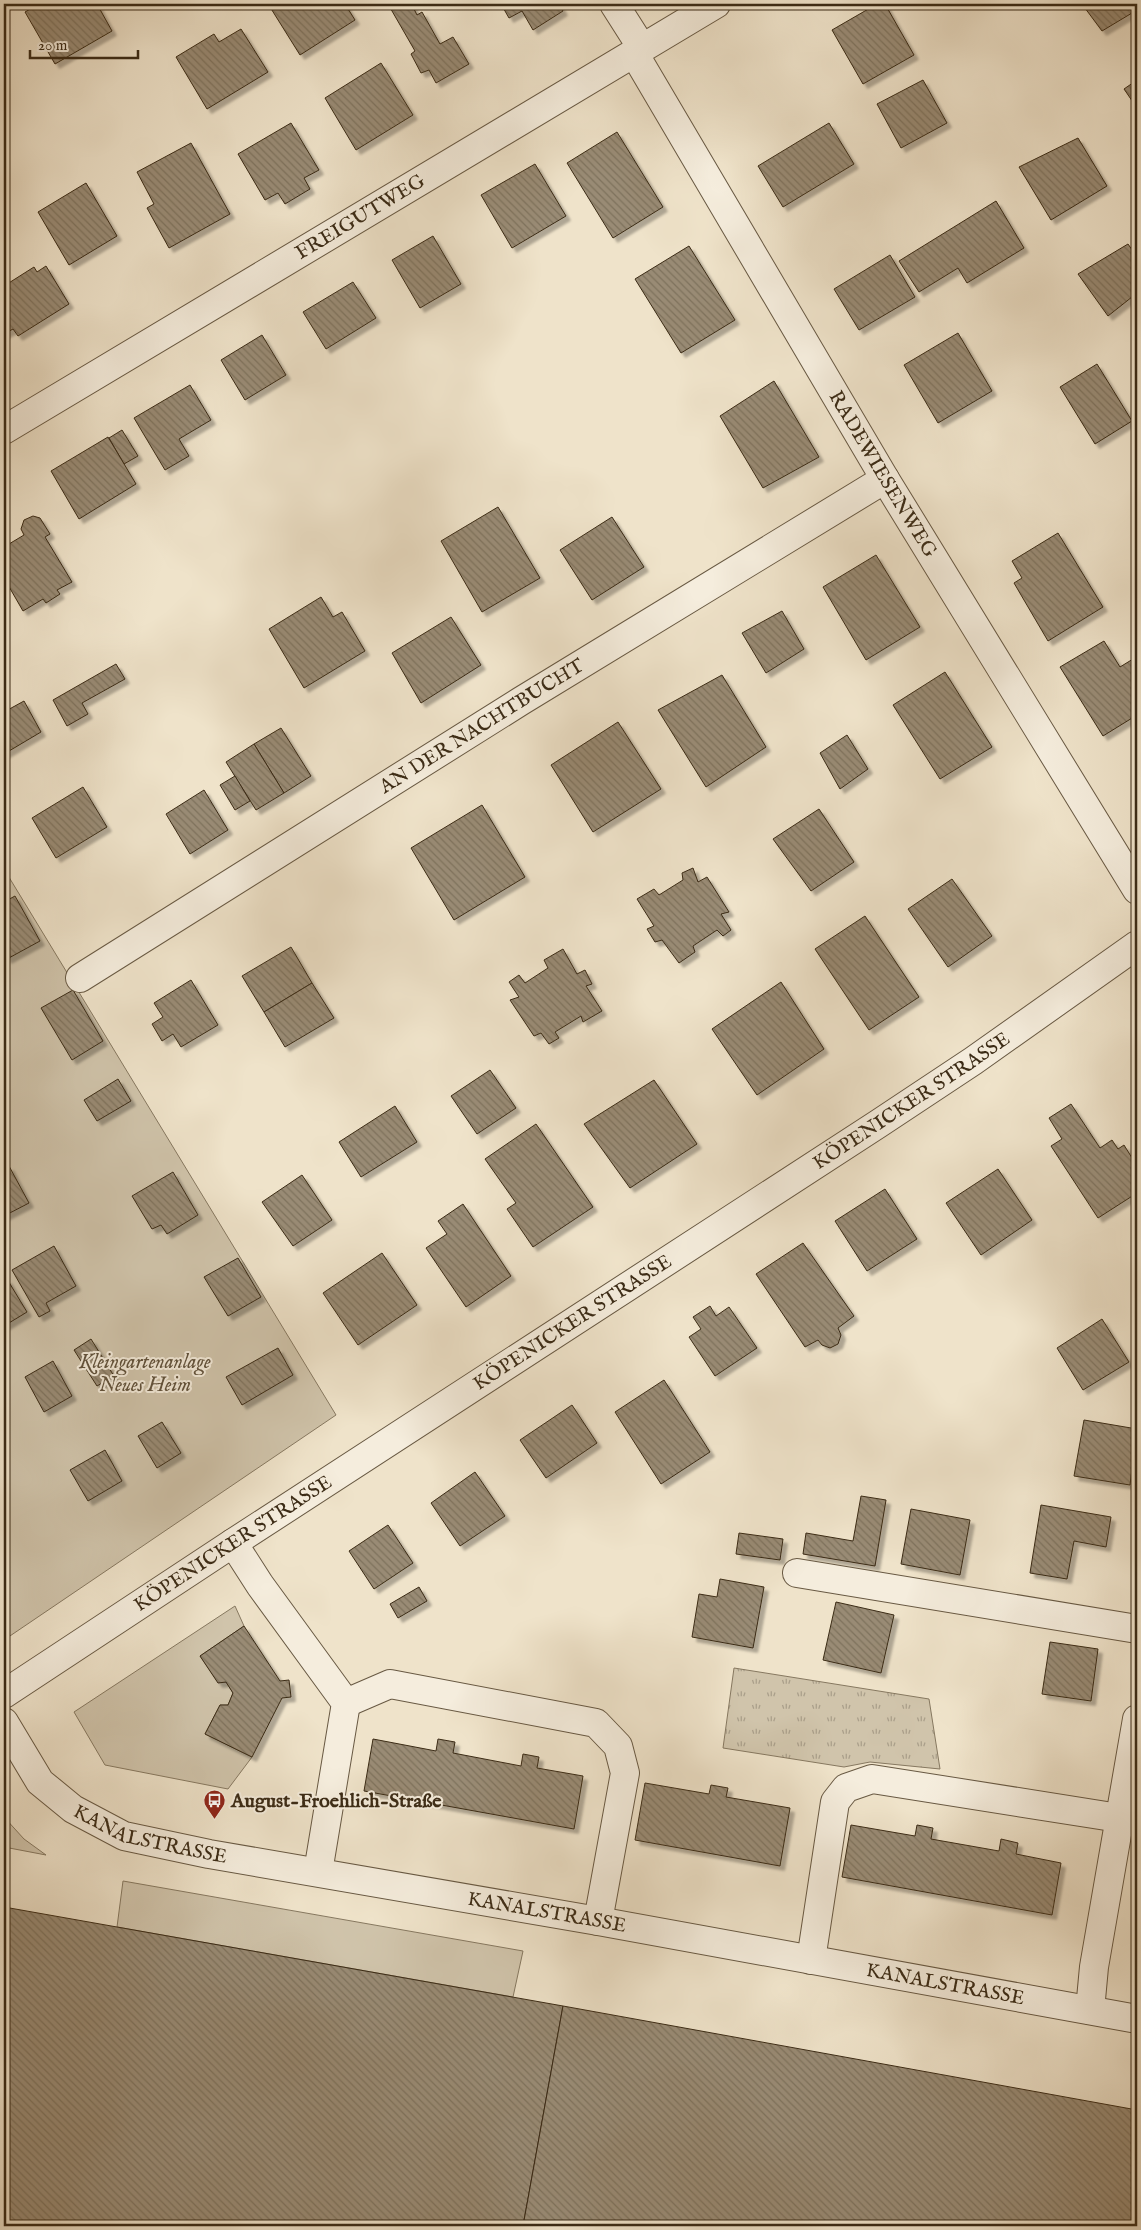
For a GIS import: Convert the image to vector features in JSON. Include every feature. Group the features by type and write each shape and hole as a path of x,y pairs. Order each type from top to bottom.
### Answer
{"street":[{"name":"RADEWIESENWEG","path":"614,4 638,50 885,479 1137,890"},
{"name":"FREIGUTWEG","path":"4,430 716,4"},
{"name":"AN DER NACHTBUCHT","path":"80,978 521,701 885,479"},
{"name":"KÖPENICKER STRASSE","path":"4,1694 878,1124 973,1061 1137,946"},
{"path":"233,1543 260,1584 346,1703 318,1872"},
{"path":"797,1573 1137,1629"},
{"path":"346,1703 390,1684 596,1723 618,1746 625,1774 598,1921"},
{"path":"1090,2010 1094,1967 1137,1719"},
{"name":"KANALSTRASSE","path":"4,1722 40,1782 73,1809 92,1821 124,1836 209,1854 598,1921 1137,2019"},
{"path":"811,1960 835,1802 846,1788 872,1779 1119,1818"}],"green space":[{"name":"Kleingartenanlage Neues Heim","path":"4,869 336,1415 4,1640"},
{"path":"235,1606 244,1626 200,1656 218,1682 226,1682 233,1693 228,1705 220,1705 205,1734 252,1757 228,1789 105,1765 74,1712"},
{"path":"734,1668 929,1699 940,1769 870,1762 844,1767 723,1748"},
{"path":"4,1817 24,1839 46,1855 4,1847"},
{"path":"123,1881 523,1951 513,1997 117,1927"}],"building":[{"path":"39,4 97,4 112,31 55,64 25,12"},
{"path":"275,4 345,4 355,20 300,55 270,7"},
{"path":"388,4 415,4 412,5 417,15 422,12 440,44 453,37 469,64 436,83 429,70 421,73 411,54 415,51"},
{"path":"501,4 559,4 563,11 533,30 522,11 509,18"},
{"path":"877,4 885,4 914,55 863,84 832,30"},
{"path":"1082,4 1137,4 1137,10 1102,31"},
{"path":"241,29 268,72 207,109 176,57 214,34 219,42"},
{"path":"381,63 413,115 356,150 325,98"},
{"path":"923,80 947,123 901,148 877,104"},
{"path":"1137,80 1137,108 1124,89"},
{"path":"291,123 319,170 304,178 310,189 285,204 278,193 265,200 238,154"},
{"path":"829,123 854,164 783,207 758,166"},
{"path":"617,132 663,207 613,238 567,163"},
{"path":"1078,138 1107,186 1051,220 1019,167"},
{"path":"191,143 230,214 169,248 147,208 154,204 137,172"},
{"path":"535,164 566,216 512,248 481,195"},
{"path":"86,183 117,236 69,265 38,212"},
{"path":"996,201 1024,248 967,283 958,268 919,292 899,261"},
{"path":"433,236 461,284 420,308 392,260"},
{"path":"1128,244 1137,257 1137,293 1108,316 1078,274"},
{"path":"689,246 735,320 681,353 635,279"},
{"path":"890,255 915,297 859,330 834,289"},
{"path":"46,266 69,304 18,336 13,329 4,334 4,286 34,267 37,272"},
{"path":"353,282 376,318 326,349 303,312"},
{"path":"958,333 992,391 938,423 904,365"},
{"path":"262,335 286,375 245,400 221,360"},
{"path":"1097,364 1132,421 1095,444 1060,387"},
{"path":"774,381 819,457 763,488 720,416"},
{"path":"190,385 211,420 179,439 189,456 165,470 134,418"},
{"path":"122,430 138,456 124,464 109,438"},
{"path":"108,437 136,484 79,519 51,471"},
{"path":"498,507 540,578 482,612 441,541"},
{"path":"33,516 40,518 50,534 45,537 72,582 57,590 60,594 46,603 43,599 23,611 4,578 4,547 24,535 21,529 24,520"},
{"path":"612,517 644,567 592,600 560,550"},
{"path":"1058,533 1103,607 1048,641 1014,583 1022,578 1012,561"},
{"path":"876,555 920,627 866,660 823,587"},
{"path":"321,597 333,617 342,612 365,651 304,688 269,629"},
{"path":"782,611 804,649 766,673 742,633"},
{"path":"451,617 481,665 421,703 392,653"},
{"path":"1104,641 1120,667 1133,659 1137,667 1137,715 1103,736 1060,667"},
{"path":"116,664 125,679 82,703 88,714 67,726 53,700"},
{"path":"945,672 992,747 940,779 893,705"},
{"path":"722,675 766,747 706,787 658,710"},
{"path":"24,701 41,732 4,754 4,712"},
{"path":"618,722 661,789 593,832 551,765"},
{"path":"281,728 311,776 284,793 254,744"},
{"path":"847,735 868,769 840,789 820,753"},
{"path":"254,744 284,793 256,810 226,762"},
{"path":"235,776 250,801 235,810 220,785"},
{"path":"83,787 107,827 56,858 32,818"},
{"path":"204,790 228,830 190,854 166,814"},
{"path":"482,805 525,877 454,920 411,848"},
{"path":"819,809 854,862 811,891 773,839"},
{"path":"693,868 698,882 707,877 729,912 721,914 731,930 723,936 717,930 693,946 695,952 679,963 662,940 655,942 647,929 654,926 637,899 654,889 659,895 683,880 682,873"},
{"path":"952,879 992,936 948,967 908,909"},
{"path":"15,896 40,941 7,959 4,954 4,902"},
{"path":"865,916 919,997 869,1030 815,949"},
{"path":"291,947 312,983 264,1012 242,976"},
{"path":"563,949 577,974 585,970 592,984 586,986 602,1011 583,1022 581,1016 555,1032 559,1038 549,1044 541,1033 534,1036 510,1000 519,997 509,982 519,975 525,983 548,968 544,960"},
{"path":"191,980 218,1025 181,1047 173,1034 162,1041 152,1024 163,1017 154,1003"},
{"path":"781,982 824,1049 757,1095 712,1029"},
{"path":"312,983 334,1018 285,1047 264,1012"},
{"path":"73,990 103,1041 72,1060 41,1008"},
{"path":"490,1070 516,1108 477,1134 451,1096"},
{"path":"118,1079 131,1101 97,1121 84,1100"},
{"path":"654,1080 697,1144 630,1188 584,1124"},
{"path":"1071,1104 1100,1148 1112,1140 1118,1149 1124,1145 1137,1166 1137,1193 1098,1218 1051,1146 1062,1139 1049,1118"},
{"path":"395,1106 417,1142 361,1177 339,1142"},
{"path":"536,1124 593,1207 533,1247 507,1209 516,1203 485,1159"},
{"path":"9,1166 29,1203 4,1216 4,1169"},
{"path":"998,1169 1032,1220 981,1255 946,1203"},
{"path":"173,1172 198,1215 167,1234 161,1225 152,1229 132,1196"},
{"path":"302,1175 332,1220 293,1246 262,1202"},
{"path":"885,1189 917,1239 867,1271 835,1221"},
{"path":"463,1204 511,1276 466,1307 426,1248 447,1234 438,1221"},
{"path":"803,1243 854,1316 838,1328 841,1335 838,1344 830,1348 822,1345 818,1340 805,1347 756,1274"},
{"path":"54,1246 76,1286 46,1303 50,1311 39,1317 12,1270"},
{"path":"382,1253 417,1305 358,1345 323,1293"},
{"path":"238,1258 261,1297 228,1316 204,1277"},
{"path":"7,1279 27,1312 4,1326 4,1281"},
{"path":"710,1306 716,1316 729,1307 757,1348 715,1376 689,1337 701,1329 693,1317"},
{"path":"1102,1319 1129,1362 1083,1390 1057,1348"},
{"path":"91,1339 114,1376 97,1386 74,1350"},
{"path":"278,1348 293,1375 242,1405 226,1377"},
{"path":"53,1361 72,1396 44,1412 25,1377"},
{"path":"664,1380 710,1452 661,1484 615,1412"},
{"path":"572,1405 597,1443 546,1478 520,1440"},
{"path":"1084,1420 1137,1429 1130,1485 1074,1476"},
{"path":"162,1422 181,1453 157,1468 138,1436"},
{"path":"105,1450 122,1481 88,1501 70,1470"},
{"path":"475,1472 505,1516 460,1546 431,1503"},
{"path":"861,1496 886,1500 875,1566 803,1554 806,1533 853,1541"},
{"path":"1041,1505 1111,1517 1106,1547 1074,1541 1067,1579 1030,1573"},
{"path":"911,1509 970,1520 960,1575 901,1564"},
{"path":"388,1525 413,1563 374,1589 349,1551"},
{"path":"739,1533 783,1539 780,1560 736,1554"},
{"path":"720,1579 764,1587 753,1648 692,1637 699,1594 717,1597"},
{"path":"419,1587 427,1601 398,1618 390,1604"},
{"path":"836,1602 894,1615 881,1673 823,1660"},
{"path":"244,1626 280,1681 289,1680 291,1697 282,1698 252,1757 205,1734 220,1705 228,1705 233,1693 226,1682 218,1683 200,1656"},
{"path":"1050,1642 1098,1649 1091,1701 1042,1694"},
{"path":"373,1739 436,1751 438,1739 455,1742 453,1753 521,1766 523,1754 539,1757 537,1768 583,1776 574,1829 364,1791"},
{"path":"645,1783 709,1794 711,1785 728,1788 726,1797 790,1808 780,1866 635,1840"},
{"path":"851,1825 915,1836 917,1825 933,1828 931,1839 999,1851 1001,1839 1018,1843 1016,1854 1061,1863 1052,1915 842,1877"},
{"path":"4,1907 563,2006 523,2226 4,2226"},
{"path":"563,2006 1137,2110 1137,2226 523,2226"}],"place":[{"name":"August-Froehlich-Straße","path":"215,1820"}]}
